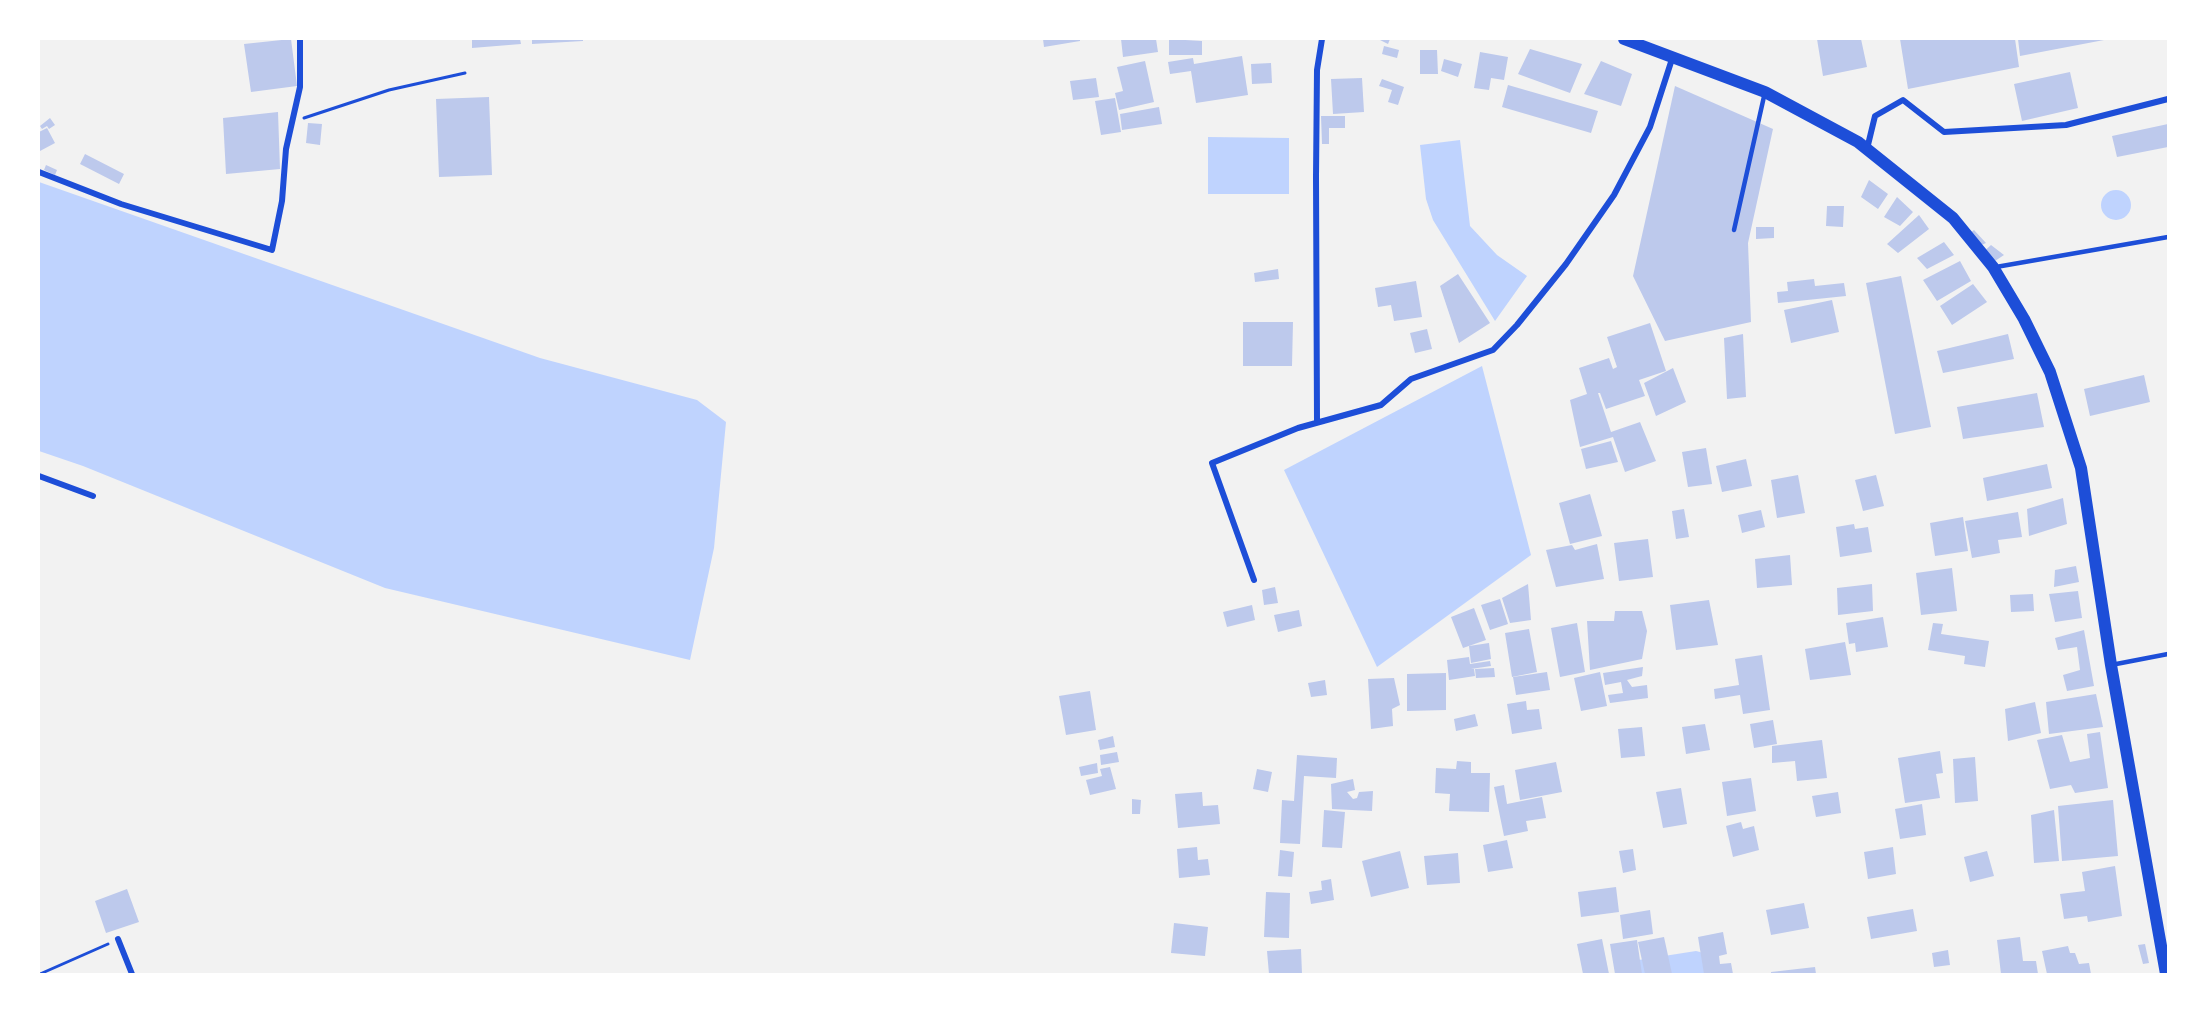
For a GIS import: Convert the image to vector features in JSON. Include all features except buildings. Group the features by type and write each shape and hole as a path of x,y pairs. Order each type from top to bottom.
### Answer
{"main road":[{"path":"1624,39 1672,59 1765,92 1867,149 1953,218 1993,267 2024,319 2050,372 2081,468 2111,665 2166,974"}],"street":[{"path":"39,171 121,204 272,250 282,201 286,149 294,122 300,87 300,39"},
{"path":"1317,422 1317,69 1322,39"},
{"path":"1254,580 1212,463 1317,422 1381,405 1411,379 1493,350 1517,325 1566,264 1614,195 1650,127 1672,59"},
{"path":"1867,149 1875,116 1903,100 1944,132 2066,125 2168,99"},
{"path":"39,476 93,496"},
{"path":"118,939 132,974"}],"lane":[{"path":"1734,230 1765,92"},
{"path":"1993,267 2168,237"},
{"path":"2111,665 2168,654"}],"path":[{"path":"294,122 389,90 465,73"},
{"path":"40,974 118,939"}],"water":[{"path":"1208,137 1289,138 1289,194 1208,194"},
{"path":"1460,140 1470,226 1497,255 1527,276 1495,321 1433,220 1426,199 1420,145"},
{"path":"39,182 540,358 697,400 726,422 714,548 690,660 385,588 83,466 39,451"},
{"path":"2116,190 2127,194 2131,205 2127,216 2116,220 2105,216 2101,205 2105,194"},
{"path":"1482,366 1531,555 1377,667 1284,470"},
{"path":"1696,951 1704,953 1712,974 1615,974 1615,967 1632,961"}]}
